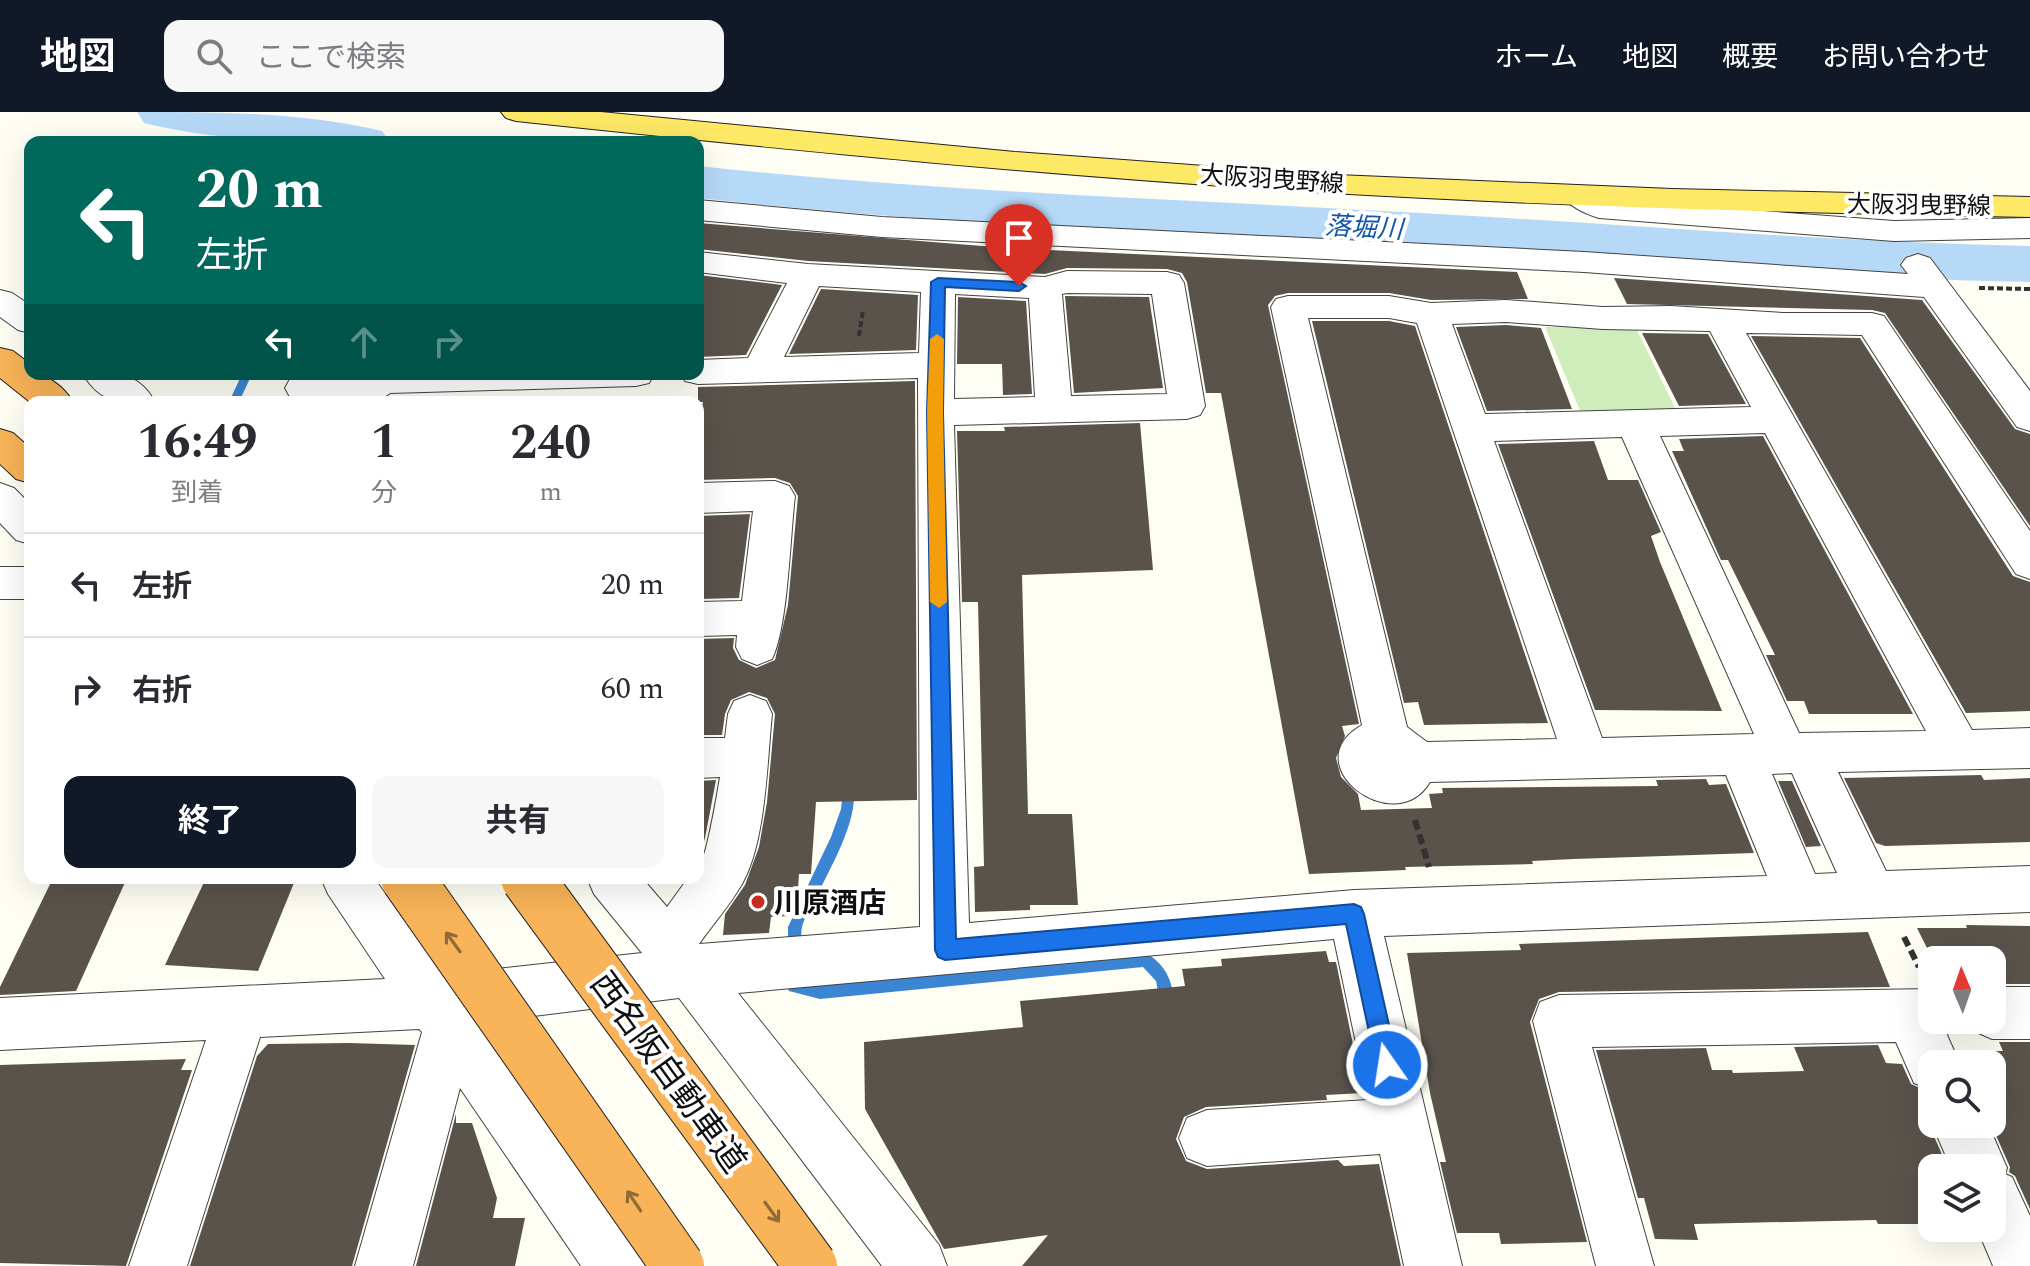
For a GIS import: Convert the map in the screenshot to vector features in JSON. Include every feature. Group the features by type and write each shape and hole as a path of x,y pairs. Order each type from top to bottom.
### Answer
{"highway":[{"path":"0,360 24,378"},
{"path":"26,380 47,396"},
{"path":"0,443 24,464"},
{"path":"411,884 678,1266"},
{"name":"西名阪自動車道","path":"531,884 811,1266"}],"main road":[{"name":"大阪羽曳野線","path":"516,112 798,141 1311,183 1864,205 2030,207"}],"street":[{"path":"1576,194 1599,208 1899,238 2030,228"},
{"path":"704,211 882,227 1554,260 1932,284"},
{"path":"1899,238 2030,418"},
{"path":"704,263 808,275 1045,288 1067,282 1167,283 1187,406 935,412"},
{"path":"760,370 808,275"},
{"path":"938,282 935,412 945,950"},
{"path":"1045,288 1054,409"},
{"path":"0,301 24,318"},
{"path":"2030,563 1872,324 1603,318 1506,311 1431,314 1389,307 1288,307 1399,761 2030,748"},
{"path":"1431,314 1586,758"},
{"path":"1722,321 1960,750"},
{"path":"704,372 936,365"},
{"path":"109,380 129,396"},
{"path":"303,388 446,380"},
{"path":"1471,428 1777,419"},
{"path":"1624,424 1774,754 1872,895"},
{"path":"704,497 777,481 760,632 704,620"},
{"path":"0,498 24,523"},
{"path":"0,583 24,583"},
{"path":"679,959 725,868 739,809 748,736 704,755"},
{"path":"1774,754 1801,898"},
{"path":"349,884 616,1266"},
{"path":"616,884 679,959 918,1266"},
{"path":"0,1024 242,1012 442,1014 679,959 795,963 1354,914 2030,889"},
{"path":"1354,914 1433,1266"},
{"path":"1625,1266 1559,1021 1918,1000"},
{"path":"158,1266 242,1012"},
{"path":"2006,1013 2030,1013"},
{"path":"384,1266 442,1014"},
{"path":"1207,1138 1401,1125"},
{"path":"2006,1228 2023,1266"}],"path":[{"path":"855,368 868,278"},
{"path":"1399,761 1432,881"},
{"path":"1903,934 1918,989"}],"green space":[{"path":"1635,326 1677,412 1581,413 1545,327"}],"building":[{"path":"704,223 1007,248 1517,272 1528,299 1431,300 1389,293 1288,293 1275,296 1268,305 1359,724 1342,726 1345,736 1336,758 1341,777 1358,794 1361,810 1432,808 1429,794 1443,793 1442,788 1658,786 1656,780 1706,779 1709,785 1726,784 1754,853 1574,859 1532,861 1533,864 1405,867 1406,870 1309,874 1221,393 1206,393 1187,282 1182,273 1167,269 1067,268 1045,274 808,261 704,250"},
{"path":"704,276 782,285 746,355 704,357"},
{"path":"1614,278 1922,300 2015,429 2030,434 2030,526 1885,313 1872,310 1627,304"},
{"path":"821,289 918,295 916,350 789,354"},
{"path":"1065,296 1149,297 1163,388 1074,393"},
{"path":"958,297 1026,301 1032,394 1003,395 1002,364 957,364"},
{"path":"1312,321 1389,321 1415,326 1548,723 1424,725 1418,702 1404,703"},
{"path":"1506,325 1541,328 1572,409 1487,411 1456,327"},
{"path":"1642,333 1708,334 1746,404 1679,406"},
{"path":"1751,336 1860,338 2013,576 2030,582 2030,711 1966,713"},
{"path":"915,381 917,800 816,802 811,874 799,874 797,903 789,903 788,916 771,917 769,933 723,935 725,914 745,885 759,847 767,802 775,714 767,698 749,692 731,700 722,735 704,735 704,639 734,638 733,648 739,660 756,668 775,660 788,605 798,496 790,483 775,478 704,480 704,396 698,396 698,387"},
{"path":"1140,423 1153,570 1022,575 1028,814 1072,814 1078,905 1030,905 1030,910 975,912 974,867 984,866 978,602 962,602 957,431"},
{"path":"1763,436 1913,714 1809,714 1804,701 1787,701 1766,655 1775,655 1728,560 1721,560 1672,451 1684,451 1679,439"},
{"path":"1594,441 1608,480 1638,480 1661,532 1651,536 1660,562 1722,711 1595,710 1498,444"},
{"path":"750,514 739,598 704,599 704,516"},
{"path":"1981,775 1984,780 2030,778 2030,842 1885,846 1876,843 1844,778"},
{"path":"716,780 704,841 704,781"},
{"path":"1778,781 1792,781 1821,846 1806,847"},
{"path":"50,884 124,884 76,991 0,995 0,987"},
{"path":"203,884 294,884 258,971 165,965"},
{"path":"1966,925 2030,926 2030,984 2006,984 2006,946 1926,946 1917,928 1967,928"},
{"path":"1868,932 1890,987 1559,992 1539,999 1530,1022 1587,1242 1501,1244 1499,1233 1457,1233 1440,1162 1446,1162 1430,1093 1407,953 1521,950 1519,944"},
{"path":"1326,951 1329,962 1336,962 1363,1093 1326,1095 1327,1100 1206,1107 1184,1117 1176,1139 1186,1161 1207,1169 1338,1160 1344,1166 1379,1164 1401,1266 1022,1266 1048,1235 944,1249 865,1109 864,1042 1023,1027 1020,1001 1185,986 1182,969 1222,966 1221,959"},
{"path":"1999,1042 2030,1042 2030,1209 2015,1176 2009,1172 2006,1154 1997,1138 2006,1138 2006,1050 2003,1050"},
{"path":"268,1044 415,1045 352,1266 190,1266 257,1056"},
{"path":"1878,1045 1886,1063 1902,1064 1911,1084 1918,1087 1918,1138 1935,1138 1942,1154 1918,1154 1918,1224 1878,1224 1876,1220 1694,1224 1698,1240 1655,1239 1644,1198 1638,1198 1596,1050 1706,1048 1712,1070 1732,1070 1733,1073 1804,1071 1794,1047"},
{"path":"186,1059 181,1070 192,1070 126,1266 0,1263 0,1065"},
{"path":"456,1114 456,1123 472,1123 497,1198 493,1218 525,1218 515,1266 416,1266"}],"waterway":[{"name":"落堀川","path":"162,112 324,136"},
{"name":"落堀川","path":"704,183 878,200 1059,212 1421,230 1801,256 2030,264"},
{"path":"237,396 244,380"},
{"path":"795,953 795,927 837,838 847,809 848,786"},
{"path":"794,975 794,986 820,992 1146,960 1163,978 1166,1002"}],"slow traffic":[{"path":"937,339 935,412 939,602"}],"place":[{"name":"川原酒店","path":"758,902"}],"route":[{"path":"1019,286 938,282 935,412 945,950 1354,914 1387,1065"}]}
